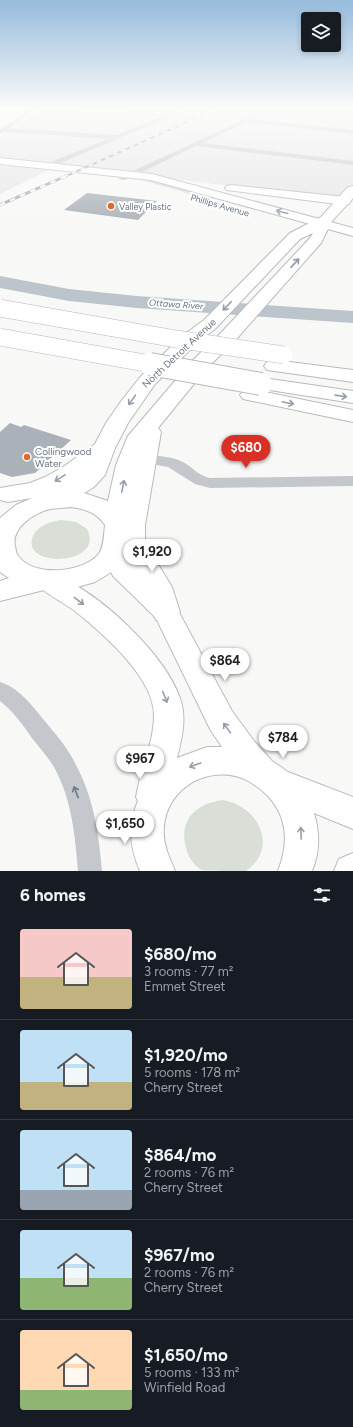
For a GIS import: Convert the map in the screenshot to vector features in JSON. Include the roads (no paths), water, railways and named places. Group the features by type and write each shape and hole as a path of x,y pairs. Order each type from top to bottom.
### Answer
{"main road":[{"name":"North Detroit Avenue","path":"50,501 86,482 93,474 104,448 124,413 148,380 198,333 210,324 295,236 320,226 353,190"},
{"name":"North Detroit Avenue","path":"118,525 121,491 130,456 136,441 151,425 173,395 199,365 316,240 320,226"},
{"path":"0,308 176,339 353,376"},
{"path":"0,314 90,333 279,360 353,361"},
{"path":"0,337 256,389 353,416"},
{"path":"256,389 353,397"},
{"path":"151,425 132,526 132,543 158,588 166,612"},
{"path":"4,493 33,490 48,485 81,465 104,448"},
{"path":"0,591 44,581 64,581 81,577 102,566 108,561 114,552 118,525 112,516 104,509 93,504 73,500 50,501 4,493"},
{"path":"44,581 30,577 11,567 1,551 1,543 3,533 17,516 27,509 50,501"}],"street":[{"path":"49,166 84,151"},
{"path":"126,176 180,151"},
{"path":"250,151 353,163"},
{"name":"Phillips Avenue","path":"0,160 126,176 152,177 207,188 264,192 344,201"},
{"name":"Phillips Avenue","path":"126,176 227,207 353,232"},
{"path":"188,196 207,188"},
{"name":"Phillips Avenue","path":"207,188 320,226 353,242"},
{"path":"227,207 246,202 264,192"},
{"path":"145,459 177,465 194,478 201,482 210,484 353,481"},
{"path":"114,552 122,570 166,612 221,720 244,751 294,804 302,828 302,854 295,871"},
{"path":"44,581 69,593 118,633 158,681 167,701 169,713 165,749 153,789 147,834 152,859 158,871"},
{"path":"0,690 19,704 64,764 79,799 86,827 90,871"},
{"path":"150,809 159,792 171,778 193,765 204,761 223,760 242,763 270,777 353,813"}],"waterway":[{"name":"Ottawa River","path":"0,282 69,295 137,302 353,317"}],"railway":[{"path":"64,177 123,151"},
{"path":"0,205 66,176"}],"place":[{"name":"Valley Plastic","path":"111,206"},
{"name":"Collingwood Water","path":"27,457"}]}
